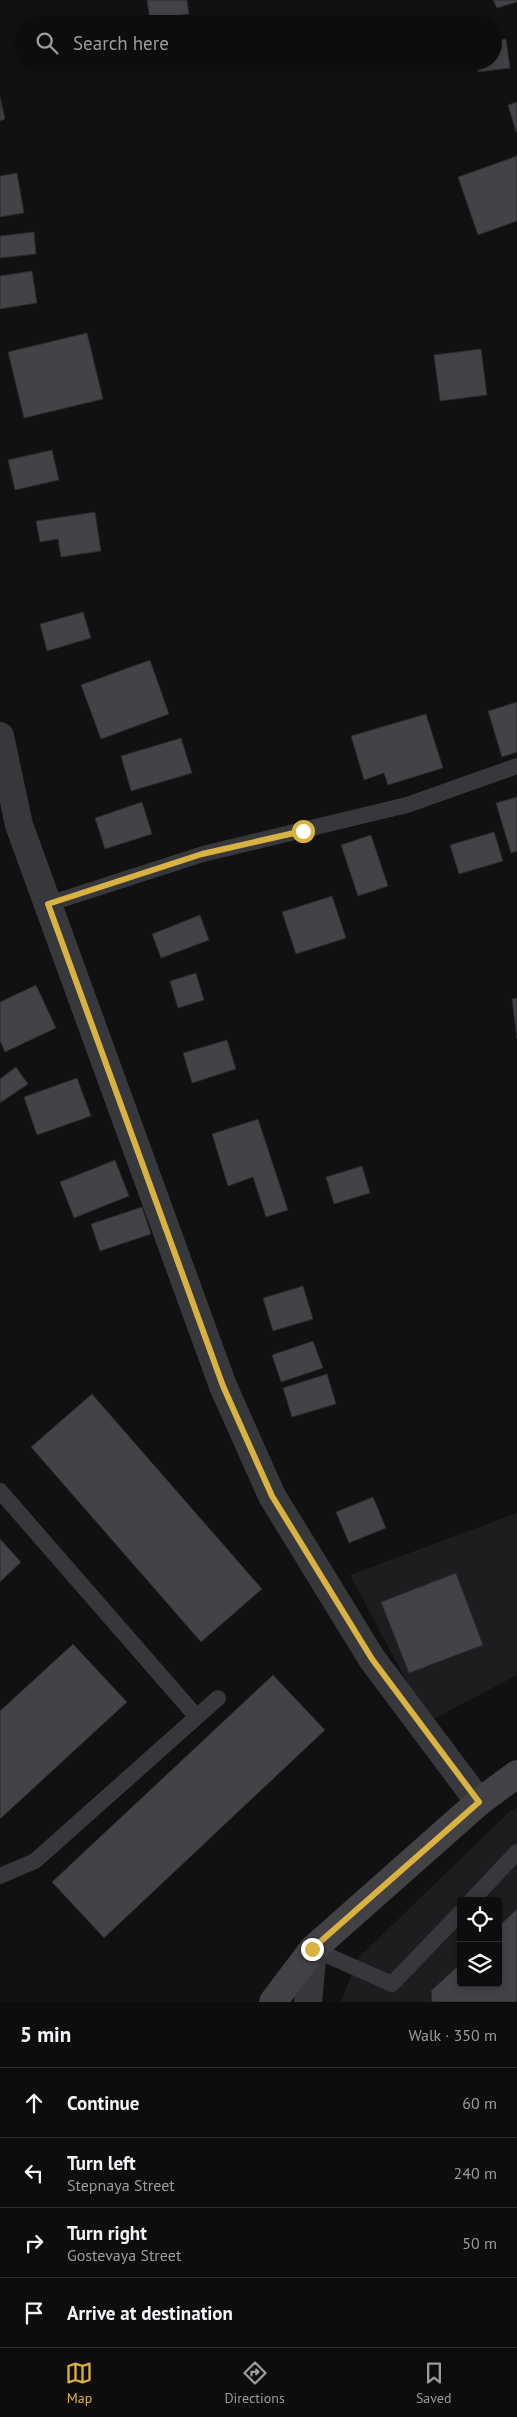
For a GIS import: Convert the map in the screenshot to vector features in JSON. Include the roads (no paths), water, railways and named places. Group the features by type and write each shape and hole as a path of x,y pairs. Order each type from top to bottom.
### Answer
{"main road":[{"path":"273,2002 312,1949 479,1802 517,1774"}],"street":[{"path":"0,736 19,825 223,1386 272,1496 372,1659 479,1802"},
{"path":"308,2002 312,1949"}],"lane":[{"path":"48,904 202,854 407,805 517,766"},
{"path":"0,1491 196,1716"},
{"path":"0,1876 36,1861 218,1698"},
{"path":"475,1897 517,1852"},
{"path":"312,1949 392,1984 457,1916"}]}
